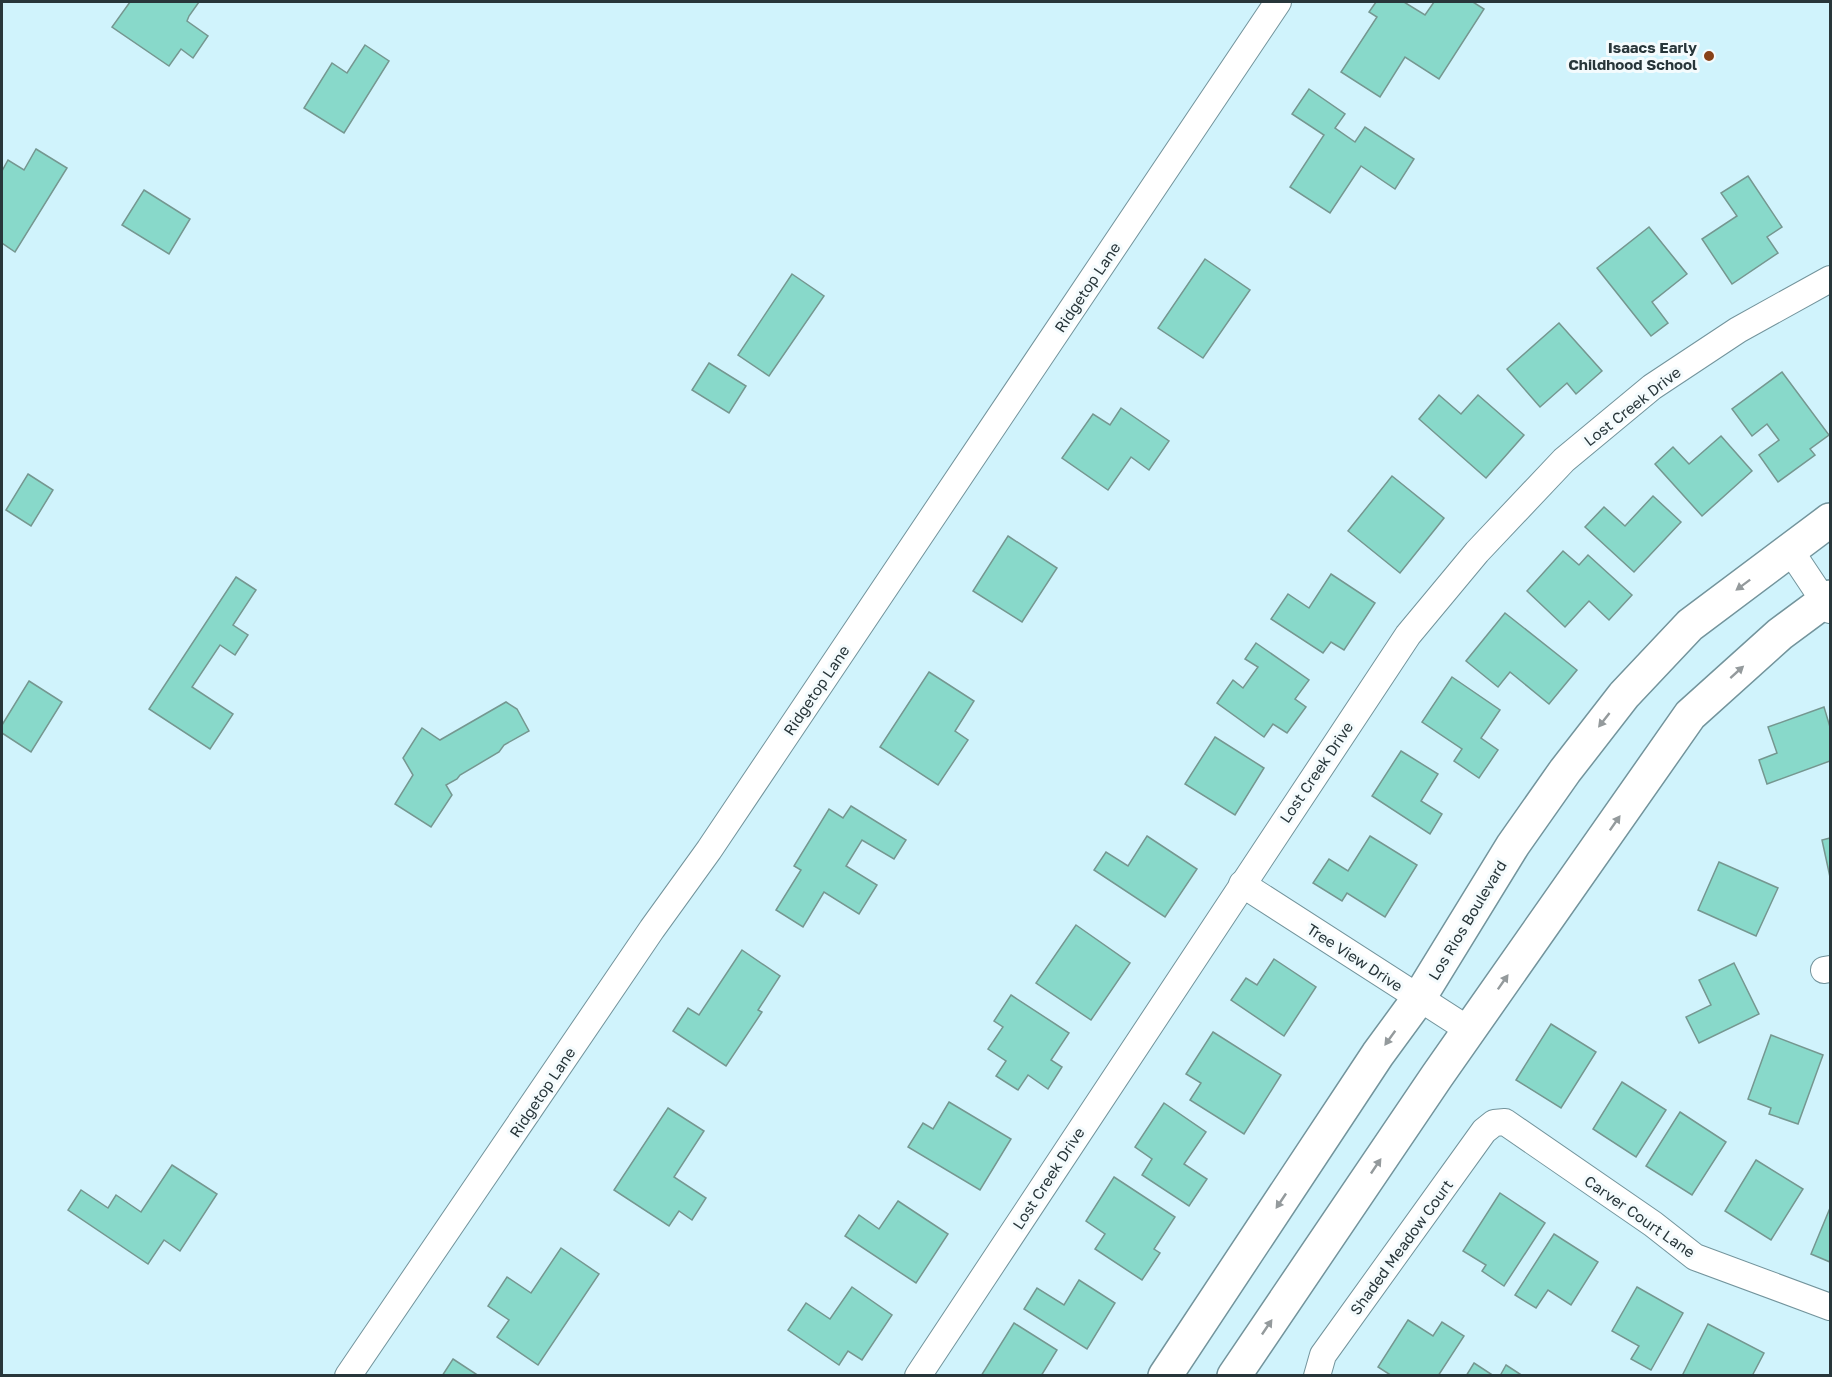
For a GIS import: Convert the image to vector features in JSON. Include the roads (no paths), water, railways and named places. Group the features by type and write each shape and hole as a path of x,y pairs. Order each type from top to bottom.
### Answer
{"main road":[{"name":"Los Rios Boulevard","path":"1165,1376 1378,1054 1419,998 1513,844 1623,695 1690,625 1830,520"},
{"path":"1234,1376 1469,1030 1690,715 1780,634 1829,603"}],"street":[{"name":"Ridgetop Lane","path":"348,1376 640,947 709,850 1278,2"},
{"name":"Lost Creek Drive","path":"918,1376 1408,635 1477,552 1564,460 1652,387 1738,330 1830,279"},
{"path":"1790,550 1829,603"},
{"name":"Tree View Drive","path":"1242,884 1469,1030"},
{"name":"Carver Court Lane","path":"1494,1123 1505,1122 1653,1224 1695,1257 1830,1307"},
{"name":"Shaded Meadow Court","path":"1317,1376 1323,1355 1484,1131 1494,1123"}],"place":[{"name":"Isaacs Early Childhood School","path":"1709,56"}]}
